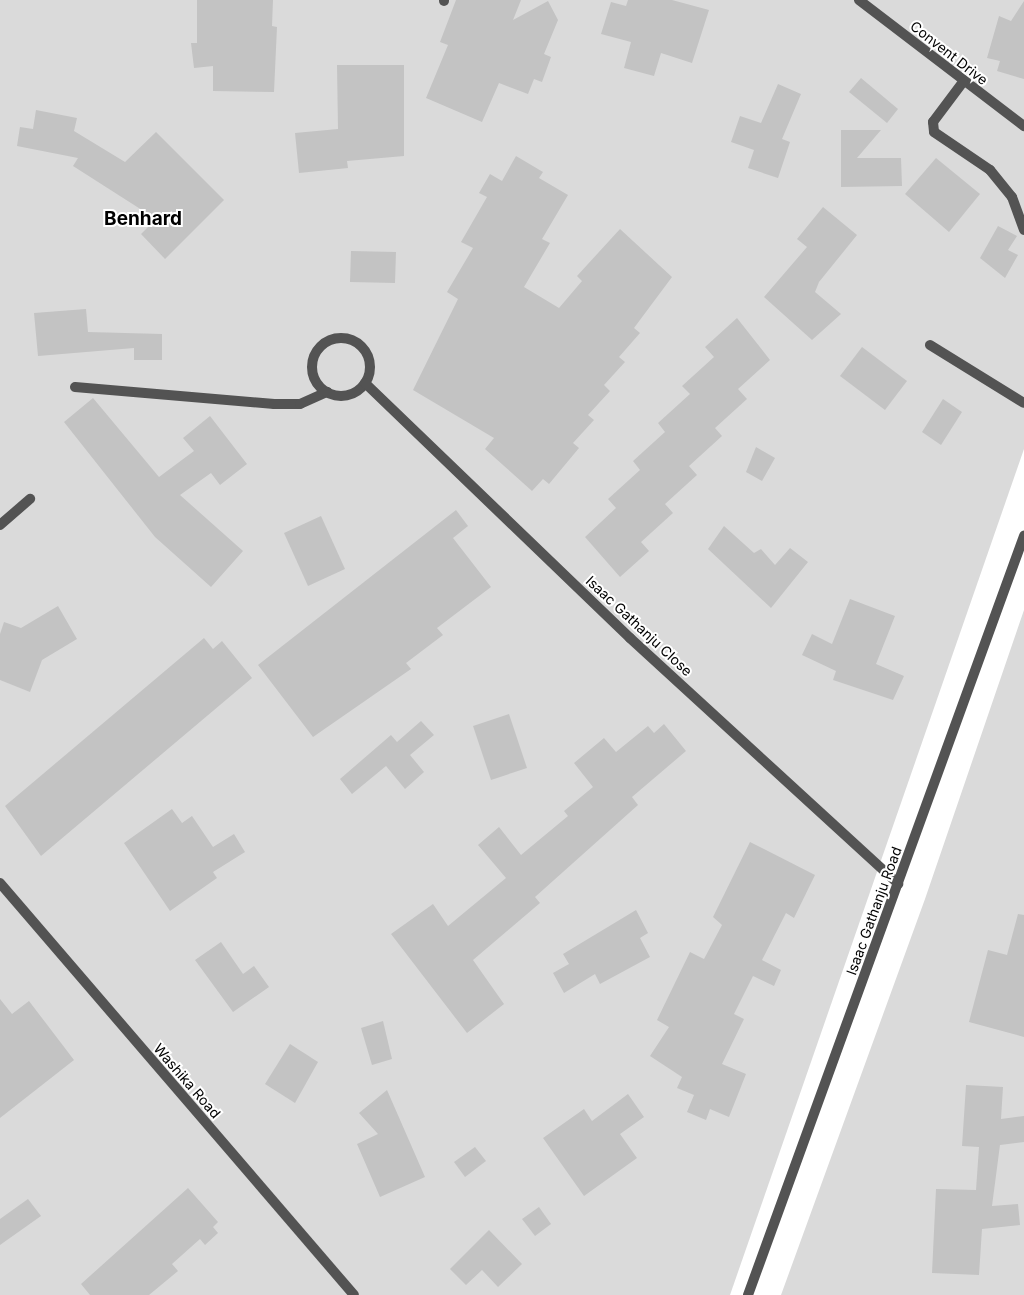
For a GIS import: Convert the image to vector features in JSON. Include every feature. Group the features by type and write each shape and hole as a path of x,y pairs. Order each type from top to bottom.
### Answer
{"street":[{"name":"Convent Drive","path":"859,0 963,82 1024,126"},
{"path":"963,82 933,122 934,132 990,170 1012,197 1024,230"},
{"path":"76,387 274,404 300,404 327,392 355,393 366,383 371,366 368,354 350,339 338,338 325,343 315,354 316,382 327,392"},
{"path":"930,345 1024,403"},
{"name":"Isaac Gathanju Close","path":"366,383 630,638 898,884"},
{"path":"0,524 30,499"},
{"name":"Isaac Gathanju Road","path":"748,1295 1024,536"},
{"name":"Washika Road","path":"0,883 354,1295"}],"shaded area":[{"path":"0,0 1024,0 1024,449 730,1295 0,1295"},
{"path":"1024,610 1024,1295 781,1295 925,899"}],"building":[{"path":"197,0 273,0 272,26 277,27 274,92 213,91 213,66 194,68 191,43 197,43"},
{"path":"456,0 521,0 513,20 548,1 558,20 544,54 551,57 542,82 534,79 528,94 499,83 482,122 426,98 448,45 440,42"},
{"path":"628,0 672,0 709,10 692,63 661,53 654,76 624,68 631,42 601,34 611,2 626,6"},
{"path":"1024,1 1024,79 997,71 1000,61 987,58 999,16 1011,21"},
{"path":"337,65 404,65 404,156 347,161 348,168 299,173 295,133 338,129"},
{"path":"861,78 898,109 887,123 849,92"},
{"path":"778,84 801,94 782,139 790,142 778,178 748,168 754,150 731,142 740,116 761,123"},
{"path":"36,110 77,118 74,131 125,162 156,132 224,200 165,259 141,234 156,219 73,166 78,158 17,146 20,127 33,129"},
{"path":"841,130 881,130 857,158 901,158 902,186 841,187"},
{"path":"516,156 543,172 539,178 568,195 542,239 550,243 524,287 559,308 582,281 577,276 620,229 672,277 634,328 640,333 619,357 625,362 604,385 610,391 588,415 594,420 573,443 579,448 549,484 543,479 532,491 485,449 494,438 413,390 458,299 447,292 473,248 461,242 487,197 479,193 490,174 502,181"},
{"path":"936,158 980,194 949,232 905,194"},
{"path":"823,207 857,235 819,282 815,292 841,314 812,340 764,297 807,247 797,239"},
{"path":"998,226 1017,236 1008,250 1018,255 1005,278 980,258"},
{"path":"351,251 396,252 395,283 350,282"},
{"path":"86,309 88,332 162,334 162,360 134,360 134,348 38,356 34,313"},
{"path":"737,318 770,360 738,389 747,399 715,428 722,436 689,466 697,475 665,504 673,513 641,542 649,551 620,577 585,537 616,508 608,499 640,470 633,461 665,432 658,423 690,394 682,386 714,357 705,347"},
{"path":"862,347 907,381 885,410 840,376"},
{"path":"93,398 159,477 194,451 183,438 210,416 247,464 220,485 211,473 180,495 243,551 211,587 155,537 64,422"},
{"path":"943,399 962,412 941,445 922,432"},
{"path":"756,447 775,458 762,481 746,472"},
{"path":"456,510 468,526 453,538 491,587 437,628 443,635 406,663 411,669 313,737 258,665"},
{"path":"321,516 345,569 308,586 284,533"},
{"path":"724,526 754,553 761,549 775,565 790,548 808,562 771,608 708,549"},
{"path":"850,599 895,616 876,664 904,676 893,700 833,680 836,671 802,655 812,634 832,644"},
{"path":"58,606 77,639 42,660 30,692 0,680 0,634 4,622 21,628"},
{"path":"204,638 213,649 222,641 252,678 41,856 5,806"},
{"path":"509,714 527,768 491,780 473,726"},
{"path":"421,721 434,735 410,755 424,772 405,789 386,766 352,794 340,779 391,735 397,742"},
{"path":"664,724 686,751 632,797 638,805 535,897 540,903 473,960 504,1004 467,1033 391,934 433,904 448,926 506,878 478,845 499,827 521,855 568,816 564,811 593,787 574,763 604,738 616,752 648,726 654,733"},
{"path":"172,809 182,823 192,816 213,847 234,834 245,852 213,872 217,878 170,911 124,843"},
{"path":"750,842 815,875 794,918 786,913 762,960 781,970 774,986 753,976 734,1014 744,1019 722,1064 746,1074 729,1117 710,1109 706,1120 687,1112 694,1095 677,1088 682,1077 650,1056 669,1027 657,1020 690,952 704,959 722,925 713,917"},
{"path":"636,910 648,933 640,938 650,957 600,984 595,974 564,993 553,973 569,964 563,954"},
{"path":"1018,914 1024,915 1024,1037 969,1022 988,950 1007,955"},
{"path":"221,942 243,974 254,966 269,987 233,1012 195,960"},
{"path":"0,999 12,1014 29,1001 74,1060 0,1118"},
{"path":"383,1021 392,1059 372,1065 361,1028"},
{"path":"290,1044 318,1062 295,1103 265,1084"},
{"path":"966,1085 1003,1087 1001,1119 1024,1116 1024,1142 1000,1145 992,1206 1018,1204 1020,1225 982,1229 979,1275 932,1273 936,1189 976,1190 979,1147 962,1146"},
{"path":"387,1090 425,1177 380,1197 357,1144 378,1134 359,1113"},
{"path":"628,1094 644,1117 620,1134 637,1158 584,1196 543,1138 584,1109 592,1121"},
{"path":"475,1147 486,1161 465,1177 454,1162"},
{"path":"188,1188 218,1222 213,1227 218,1233 205,1245 200,1239 172,1264 178,1271 149,1295 90,1295 81,1284"},
{"path":"28,1199 41,1216 0,1245 0,1219"},
{"path":"539,1207 551,1224 535,1236 522,1219"},
{"path":"489,1230 522,1264 498,1287 482,1270 466,1285 450,1269"}],"district":[{"name":"Benhard","path":"143,219"}]}
